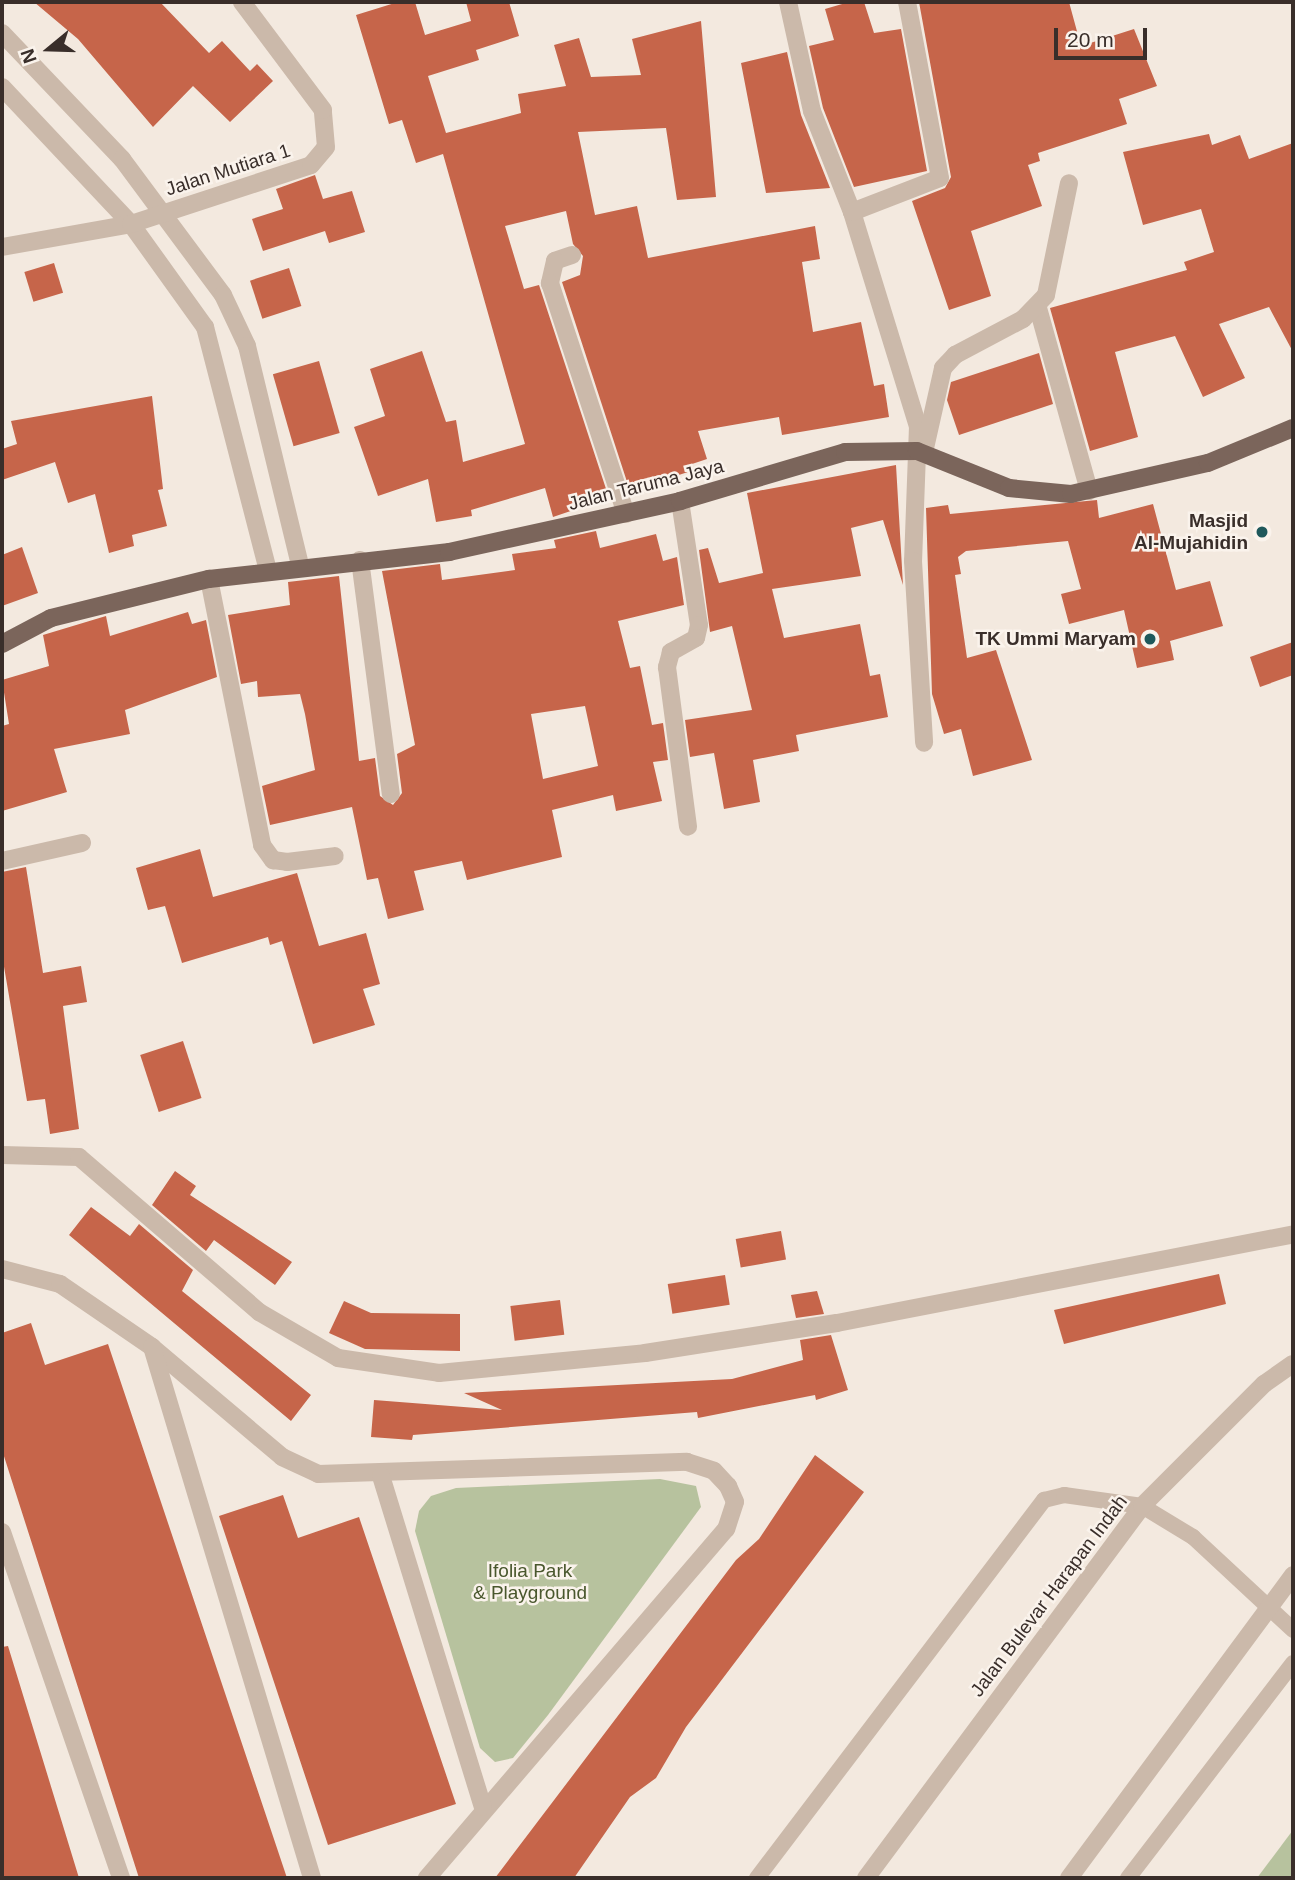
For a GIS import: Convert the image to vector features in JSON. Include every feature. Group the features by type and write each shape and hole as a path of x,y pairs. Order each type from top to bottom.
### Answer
{"main road":[{"name":"Jalan Taruma Jaya","path":"2,644 51,618 209,579 300,565 449,552 680,501 845,452 921,453 1009,488 1040,494 1089,491 1208,463 1293,428"}],"street":[{"name":"Jalan Mutiara 1","path":"2,247 131,224 311,165 326,147 323,110 312,88 242,2"},
{"path":"788,2 811,111 852,212 918,426 921,453"},
{"path":"852,212 940,178 907,2"},
{"path":"2,33 166,212 223,295 247,346 300,565"},
{"path":"2,87 131,224 191,303 217,356 268,570"},
{"path":"1069,183 1038,308 1089,491"},
{"path":"572,255 555,261 550,283 626,514"},
{"path":"923,743 913,561 921,453 943,368 955,355 1038,308"},
{"path":"217,356 247,346"},
{"path":"680,501 699,625 696,638 671,652 667,667 688,827"},
{"path":"360,560 391,794"},
{"path":"209,579 262,845 273,860 335,856"},
{"path":"2,861 82,843"},
{"path":"2,1155 79,1157 259,1312 338,1358 439,1373 645,1353 824,1325 1293,1234"},
{"path":"2,1269 60,1284 152,1346 282,1457 318,1474 381,1476 687,1462 714,1471 734,1502 726,1529 483,1807 427,1878"},
{"path":"152,1346 312,1878"},
{"name":"Jalan Bulevar Harapan Indah","path":"866,1878 1142,1506 1264,1384 1293,1364"},
{"path":"381,1476 483,1807"},
{"path":"2,1532 121,1878"},
{"path":"1069,1878 1293,1575"}],"lane":[{"path":"757,1878 1035,1508 1064,1495 1142,1506 1193,1537 1293,1630"},
{"path":"1128,1878 1293,1663"}],"green space":[{"name":"Ifolia Park & Playground","path":"660,1479 696,1486 701,1507 548,1715 513,1758 495,1762 480,1748 415,1531 419,1511 431,1496 456,1488"},
{"path":"1293,1830 1293,1878 1257,1878"}],"building":[{"path":"34,2 160,2 209,53 222,41 250,71 257,64 273,81 230,122 193,86 153,127 78,39"},
{"path":"398,2 415,2 425,35 471,21 466,2 509,2 519,36 476,50 479,60 428,76 446,133 521,113 518,94 566,86 554,45 579,38 591,77 641,75 632,39 701,21 716,197 677,200 666,128 578,132 595,215 637,206 648,258 815,226 820,259 802,262 813,332 861,322 874,386 884,384 889,417 782,435 779,417 698,431 707,459 689,465 691,471 630,491 562,282 580,275 583,256 573,244 566,211 505,226 524,289 539,285 609,498 553,517 545,488 471,510 472,516 436,522 428,479 378,496 354,427 385,416 370,369 422,351 446,422 456,420 463,462 525,444 443,154 416,163 402,120 389,124 356,15"},
{"path":"849,2 864,2 874,33 901,29 927,171 854,187 823,108 809,46 834,40 825,9"},
{"path":"919,2 1069,2 1081,46 1134,29 1157,86 1119,99 1127,124 1038,153 1040,161 1028,165 1042,206 971,231 991,296 949,310 912,201 945,188 951,177"},
{"path":"787,52 801,115 830,188 766,193 741,63"},
{"path":"1209,134 1212,145 1240,135 1249,159 1293,143 1293,352 1269,307 1219,324 1245,378 1203,397 1175,336 1115,352 1138,437 1090,451 1050,308 1187,270 1184,262 1214,252 1201,209 1143,225 1123,152"},
{"path":"315,175 323,199 352,191 365,232 329,243 325,231 263,251 252,219 283,209 276,189"},
{"path":"54,263 63,293 33,302 24,272"},
{"path":"289,268 301,306 262,319 250,281"},
{"path":"1039,353 1053,404 959,435 947,400 951,382"},
{"path":"319,361 340,433 294,446 273,374"},
{"path":"152,396 163,489 158,490 167,526 132,535 134,546 109,553 95,494 68,503 55,462 2,480 2,449 17,444 11,421"},
{"path":"896,465 903,585 883,520 851,528 861,576 772,589 784,638 860,624 870,676 880,674 888,717 796,735 799,751 753,760 760,802 724,809 714,753 690,757 685,720 752,710 732,626 710,632 699,550 708,548 719,583 763,573 747,493"},
{"path":"1097,500 1099,518 1153,504 1176,590 1210,581 1223,626 1170,641 1174,660 1137,668 1124,610 1069,624 1061,594 1081,589 1068,541 966,551 958,557 961,574 955,575 967,658 996,650 1032,760 973,776 961,729 944,734 932,694 926,508 948,505 950,514"},
{"path":"596,531 600,548 656,534 663,561 677,557 684,605 618,621 630,668 640,666 652,725 663,723 668,760 653,762 662,801 616,811 613,795 552,810 562,857 467,880 462,861 414,871 424,910 388,919 378,878 367,880 352,807 270,825 262,786 315,770 305,714 300,694 258,697 257,681 241,684 228,615 290,605 288,582 339,576 359,761 375,758 380,796 393,805 402,793 397,754 415,745 382,571 440,564 442,580 515,570 512,554 556,548 554,540","holes":["585,706 598,766 543,779 531,714"]},
{"path":"22,547 38,593 2,606 2,555"},
{"path":"188,612 192,624 206,620 217,677 125,710 130,734 54,749 67,792 2,811 2,726 9,724 2,680 49,666 43,635 106,616 110,636"},
{"path":"1293,642 1293,675 1260,687 1250,657"},
{"path":"200,849 213,897 297,873 319,946 366,933 380,984 363,989 375,1025 313,1044 282,941 270,945 268,937 182,963 165,906 148,910 136,868"},
{"path":"26,867 43,973 81,966 87,1002 63,1006 79,1129 50,1134 45,1099 27,1101 2,955 2,872"},
{"path":"183,1041 202,1098 159,1112 140,1055"},
{"path":"175,1171 196,1186 190,1195 292,1262 275,1285 214,1240 206,1251 152,1205"},
{"path":"91,1207 130,1236 139,1224 193,1270 182,1291 311,1395 291,1421 69,1235"},
{"path":"781,1231 786,1260 741,1268 736,1239"},
{"path":"1219,1274 1226,1304 1064,1344 1054,1310"},
{"path":"725,1275 730,1305 672,1314 668,1284"},
{"path":"817,1291 824,1314 796,1318 791,1295"},
{"path":"560,1300 564,1335 515,1341 510,1306"},
{"path":"344,1301 371,1313 460,1314 460,1351 365,1349 329,1333"},
{"path":"31,1323 45,1365 108,1344 287,1878 139,1878 2,1450 2,1333"},
{"path":"831,1335 848,1390 816,1400 815,1395 698,1418 697,1412 413,1435 412,1440 371,1437 374,1400 502,1410 464,1393 732,1379 803,1360 800,1340"},
{"path":"815,1455 864,1492 686,1727 656,1778 630,1797 574,1878 495,1878 736,1560 759,1539"},
{"path":"283,1495 298,1538 359,1517 456,1804 328,1845 219,1516"},
{"path":"8,1646 79,1878 2,1878 2,1647"}],"place":[{"name":"Masjid Al-Mujahidin","path":"1262,532"},
{"name":"TK Ummi Maryam","path":"1150,639"}]}
